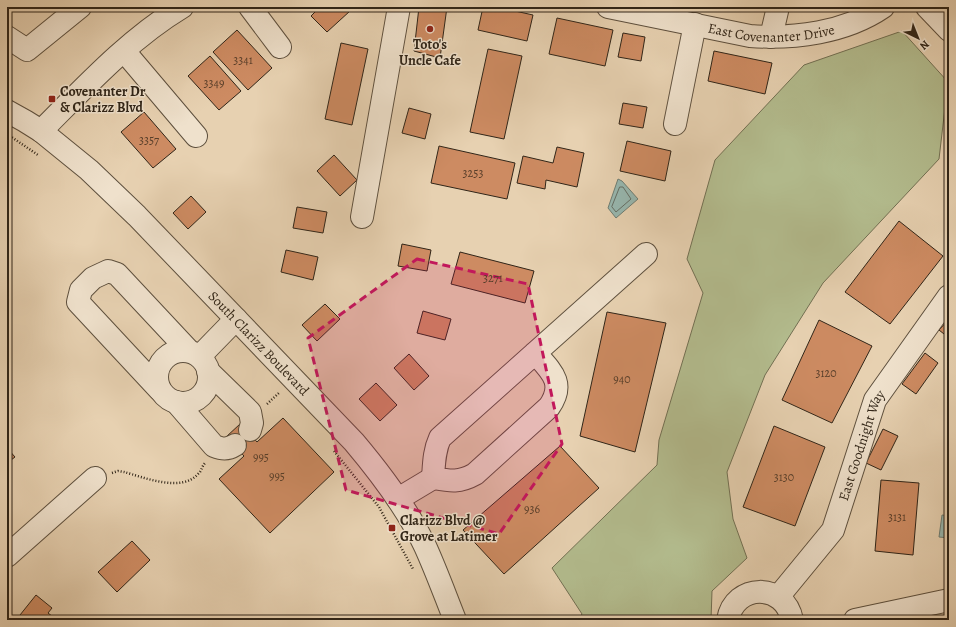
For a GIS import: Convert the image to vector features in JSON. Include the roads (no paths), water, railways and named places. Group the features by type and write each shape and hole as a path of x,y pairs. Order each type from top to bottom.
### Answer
{"street":[{"path":"7,37 27,50 80,7"},
{"path":"41,131 124,51 154,26 182,7"},
{"path":"250,7 280,47"},
{"path":"362,218 399,7"},
{"name":"East Covenanter Drive","path":"608,7 750,36 771,38 796,36 841,27 859,20 883,7"},
{"path":"771,38 778,7"},
{"path":"926,7 949,30"},
{"path":"675,124 695,24"},
{"path":"124,51 196,136"},
{"name":"South Clarizz Boulevard","path":"7,111 41,131 100,180 137,216 354,442 377,470 398,500 424,545 455,620"},
{"path":"433,478 434,456 436,445 440,438 646,254"},
{"path":"108,271 117,274 250,412 252,423 242,438 228,449 221,449 214,446 168,396 78,302 81,290 93,278 108,271"},
{"name":"East Goodnight Way","path":"778,597 833,530 875,400 949,296"},
{"path":"199,359 236,319"},
{"path":"180,351 199,359 209,380 201,395 194,400 185,403 168,396 157,374 159,365 164,358 171,353 180,351"},
{"path":"398,500 433,478 454,482 464,480 475,474 550,407 555,399 557,382 554,374 535,353"},
{"path":"7,556 95,478"},
{"path":"728,620 733,606 741,597 751,593 768,592 784,602 790,611 792,620"},
{"path":"855,620 949,600"}],"water":[{"path":"618,179 622,181 638,199 616,218 608,208"},
{"path":"942,515 949,516 949,538 939,537"}],"place":[{"name":"Toto's Uncle Cafe","path":"430,29"},
{"name":"Covenanter Dr & Clarizz Blvd","path":"52,99"},
{"name":"Clarizz Blvd @ Grove at Latimer","path":"392,528"}]}
